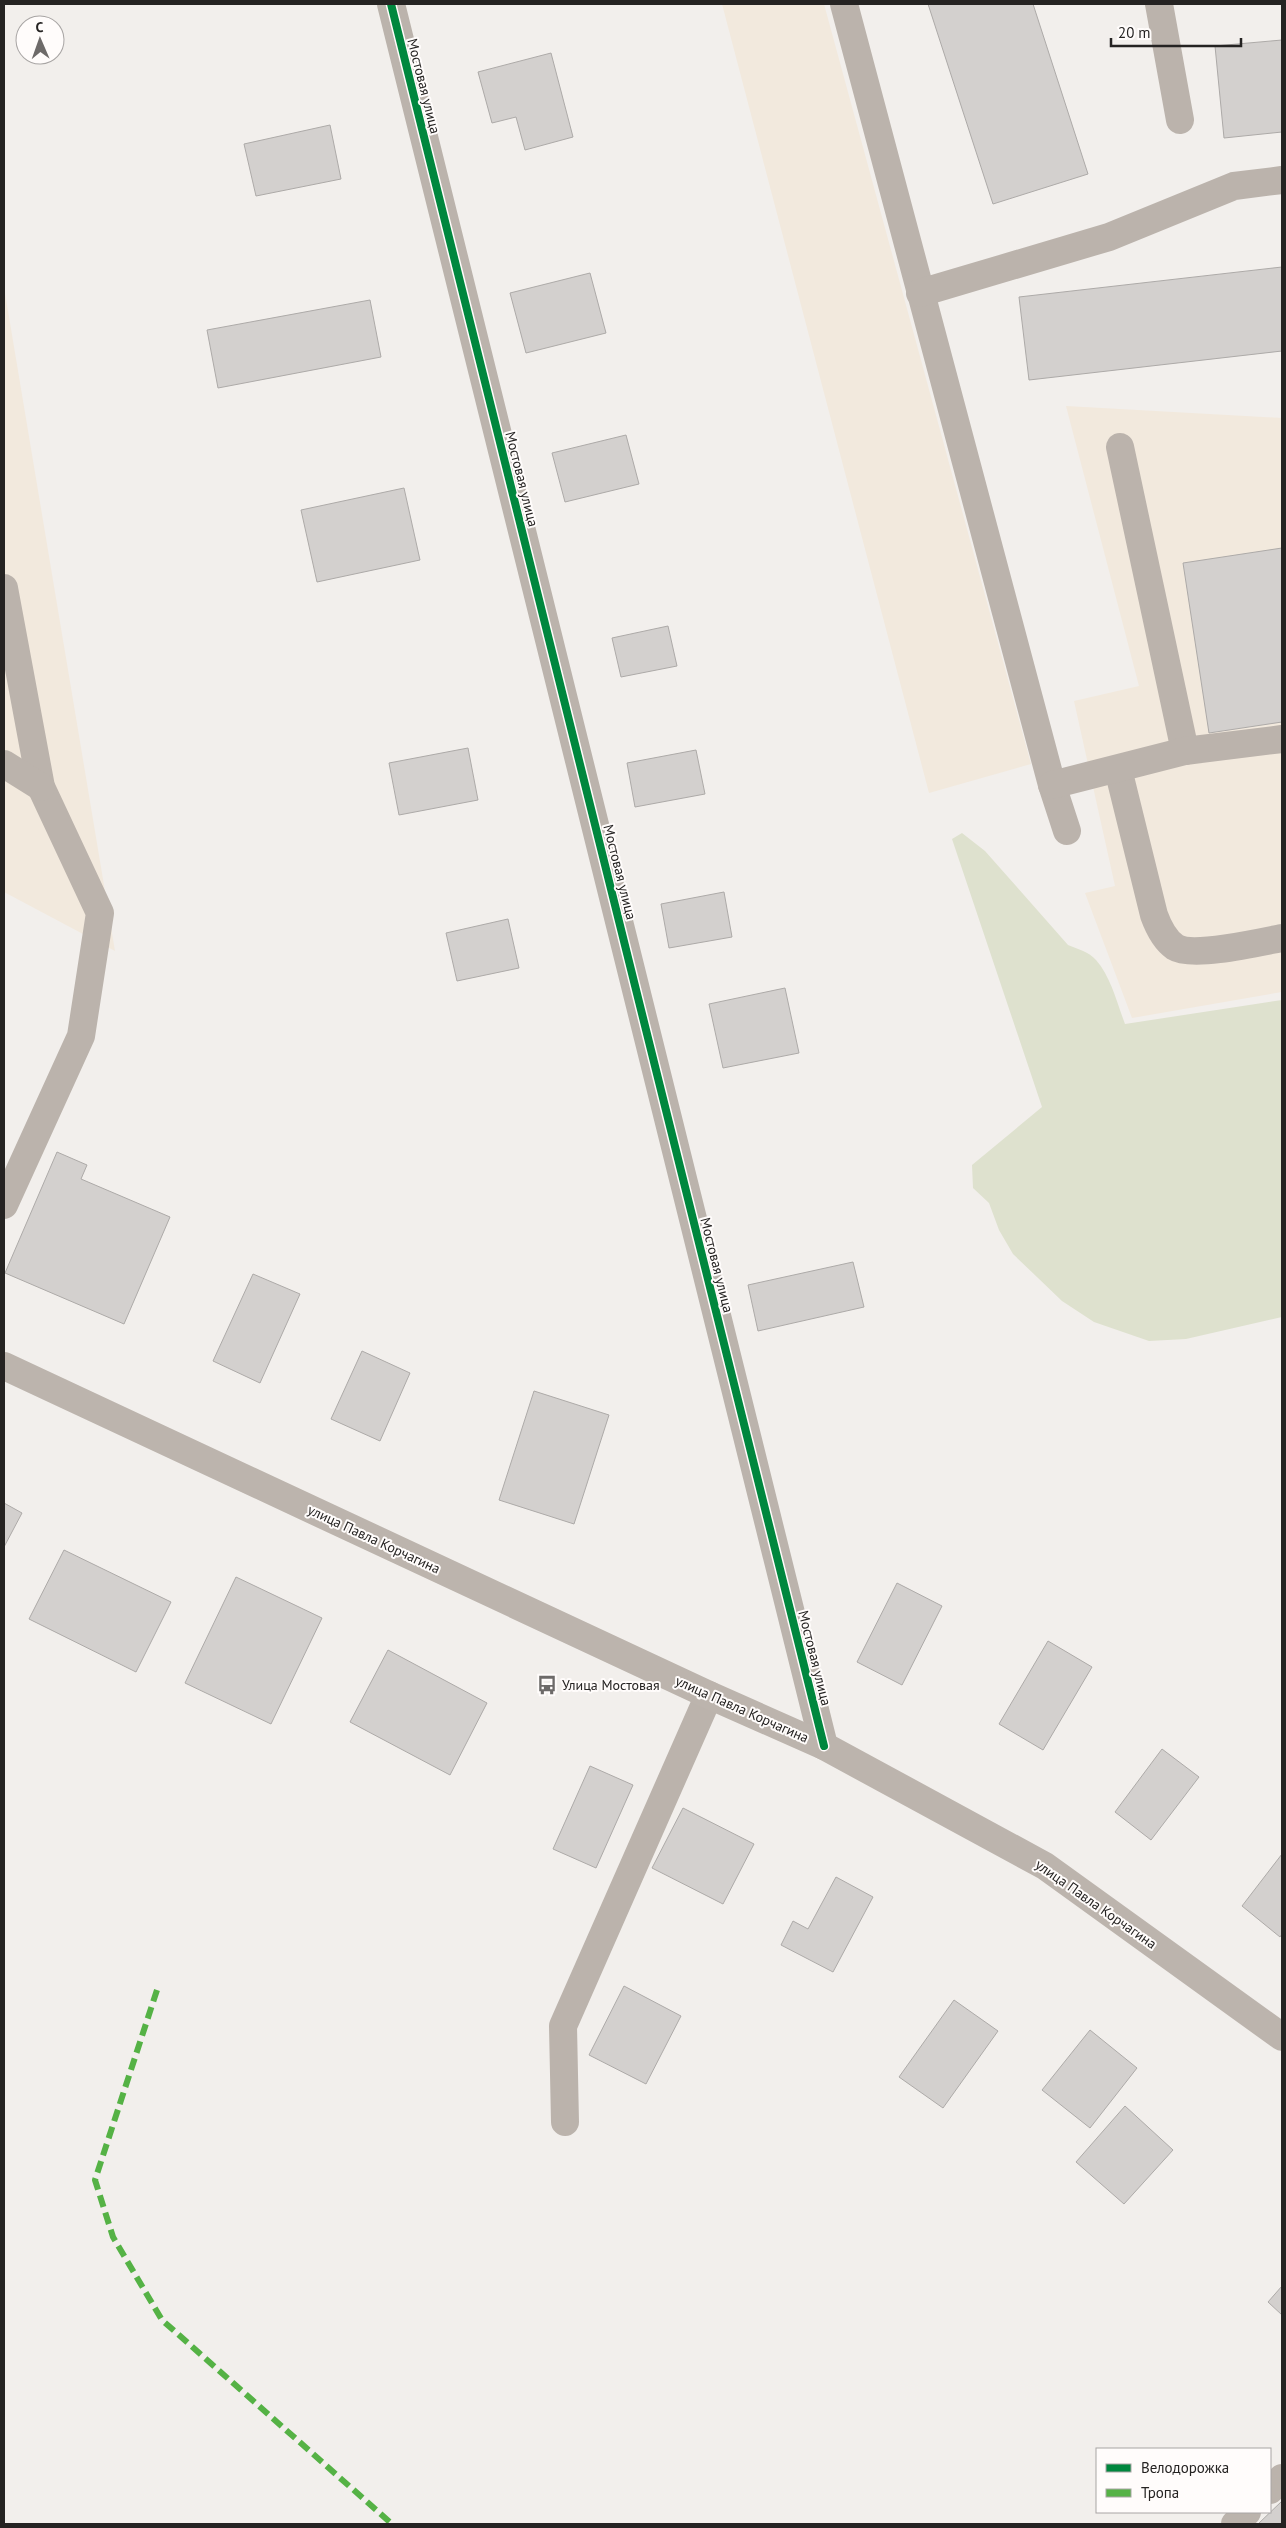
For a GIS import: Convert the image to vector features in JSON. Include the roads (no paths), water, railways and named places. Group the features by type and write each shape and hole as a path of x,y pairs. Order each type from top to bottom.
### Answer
{"main road":[{"name":"улица Павла Корчагина","path":"4,1366 709,1695 824,1746 1045,1866 1282,2037"}],"street":[{"name":"Мостовая улица","path":"391,4 824,1746"},
{"path":"844,4 1052,785 1067,831"},
{"path":"1160,4 1180,120"},
{"path":"920,293 1109,237 1234,186 1282,180"},
{"path":"1120,447 1185,751"},
{"path":"4,588 41,788 100,914 81,1036 4,1205"},
{"path":"1052,785 1185,751 1282,739"},
{"path":"4,764 41,788"},
{"path":"1118,769 1154,915 1167,938 1176,948 1191,951 1210,950 1282,938"},
{"path":"565,2122 562,2026 709,1695"},
{"path":"1271,2489 1282,2478"},
{"path":"1234,2524 1247,2513"}],"place":[{"name":"Улица Мостовая","path":"547,1685"}]}
